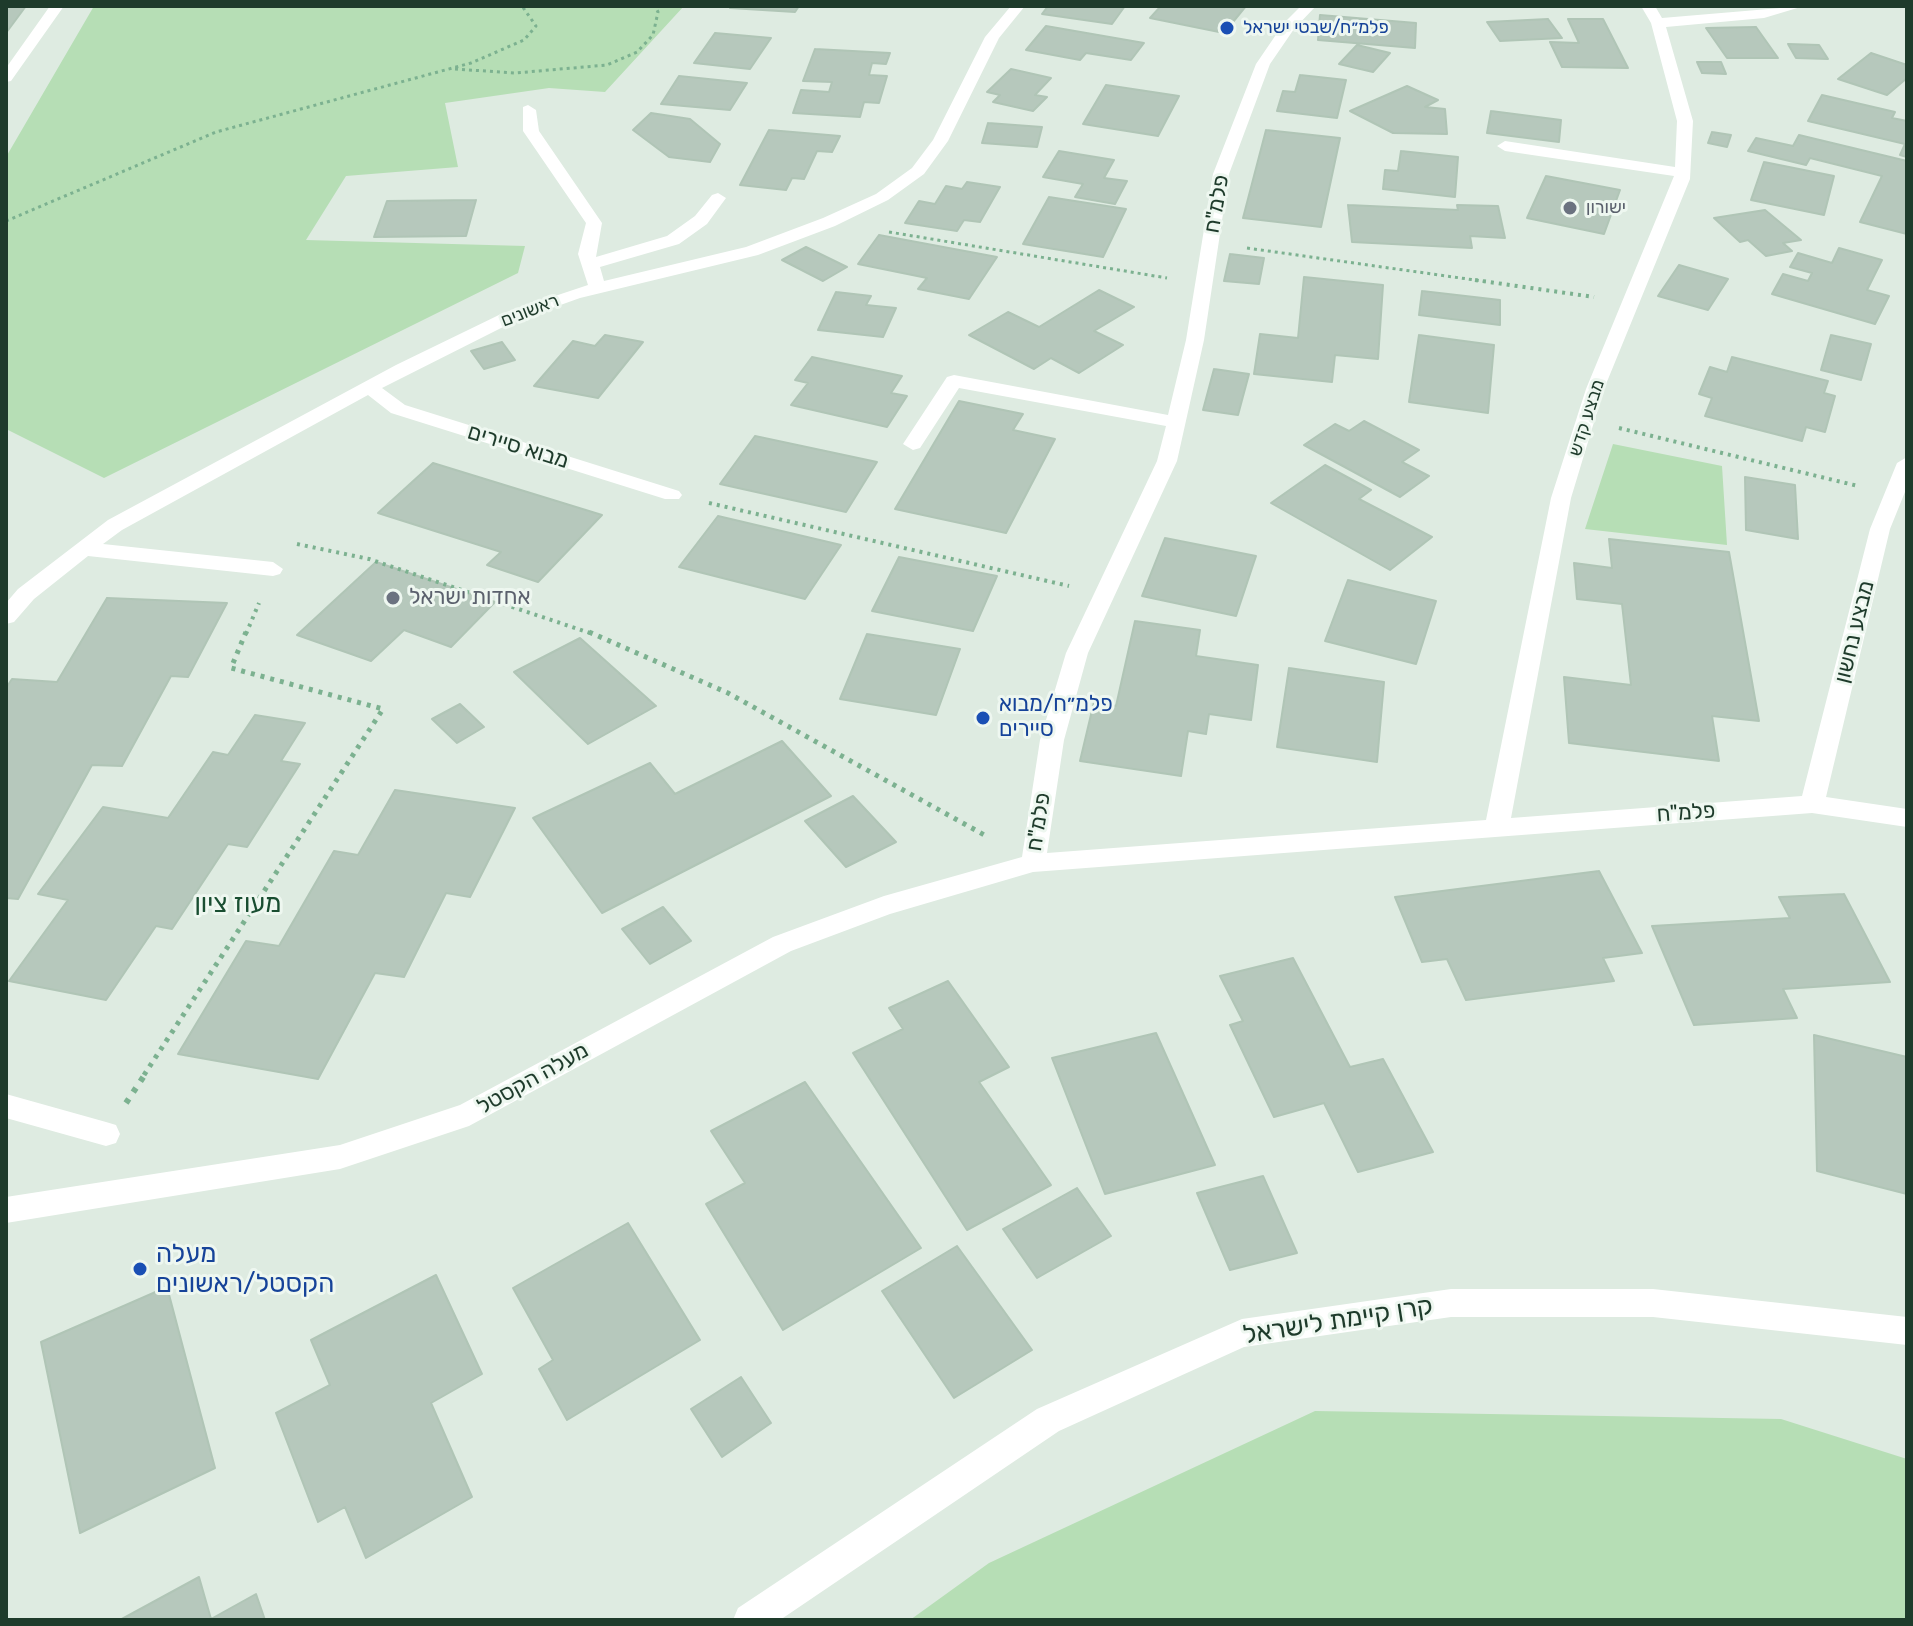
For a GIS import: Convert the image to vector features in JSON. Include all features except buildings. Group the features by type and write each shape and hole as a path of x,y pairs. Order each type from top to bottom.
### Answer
{"street":[{"path":"6,78 57,6"},
{"name":"ראשונים","path":"6,617 26,594 115,525 369,387 507,318 574,294 752,251 829,222 882,197 918,171 940,141 992,37 1018,6"},
{"name":"פלמ\"ח","path":"1309,6 1289,26 1263,64 1221,174 1204,285 1167,461 1077,653 1052,740 1033,863 1812,804 1907,818"},
{"path":"1653,14 1764,14 1797,6"},
{"name":"מבצע קדש","path":"1497,826 1561,498 1585,419 1683,173 1685,121 1653,14"},
{"path":"528,110 531,131 594,223 587,254 598,289"},
{"path":"1505,146 1683,173"},
{"path":"590,264 673,240 701,220 718,198"},
{"path":"913,444 954,381 1177,422"},
{"name":"מבוא סיירים","path":"369,387 398,409 672,495"},
{"name":"מבצע נחשון","path":"1812,804 1880,529 1907,463"},
{"path":"83,549 273,569"},
{"name":"מעלה הקסטל","path":"6,1210 340,1157 469,1114 782,944 884,906 1033,863"},
{"path":"6,1106 106,1134"},
{"name":"קרן קיימת לישראל","path":"750,1620 1048,1420 1242,1333 1451,1303 1653,1303 1907,1331"}],"path":[{"path":"6,221 216,132 449,69 524,40 536,26 522,6"},
{"path":"449,69 515,73 607,65 637,52 653,35 658,12 655,6"},
{"path":"829,222 1204,285"},
{"path":"1210,243 1631,302"},
{"path":"1585,419 1894,495"},
{"path":"672,495 1105,594"},
{"path":"106,1134 383,709 231,668 273,569 292,543 369,559 586,631 728,693 1033,863"}],"green space":[{"path":"94,6 684,6 605,92 549,88 445,103 458,167 346,176 306,240 525,246 518,273 104,478 6,429 6,157"},
{"path":"1613,444 1722,466 1727,545 1585,529"},
{"path":"1315,1411 1781,1419 1907,1459 1907,1620 910,1620 989,1563"}],"place":[{"name":"פלמ״ח/שבטי ישראל","path":"1227,28"},
{"name":"ישורון","path":"1570,208"},
{"name":"אחדות ישראל","path":"393,598"},
{"name":"פלמ״ח/מבוא סיירים","path":"983,718"},
{"name":"מעלה הקסטל/ראשונים","path":"140,1269"}],"district":[{"name":"מעוז ציון","path":"238,904"}]}
